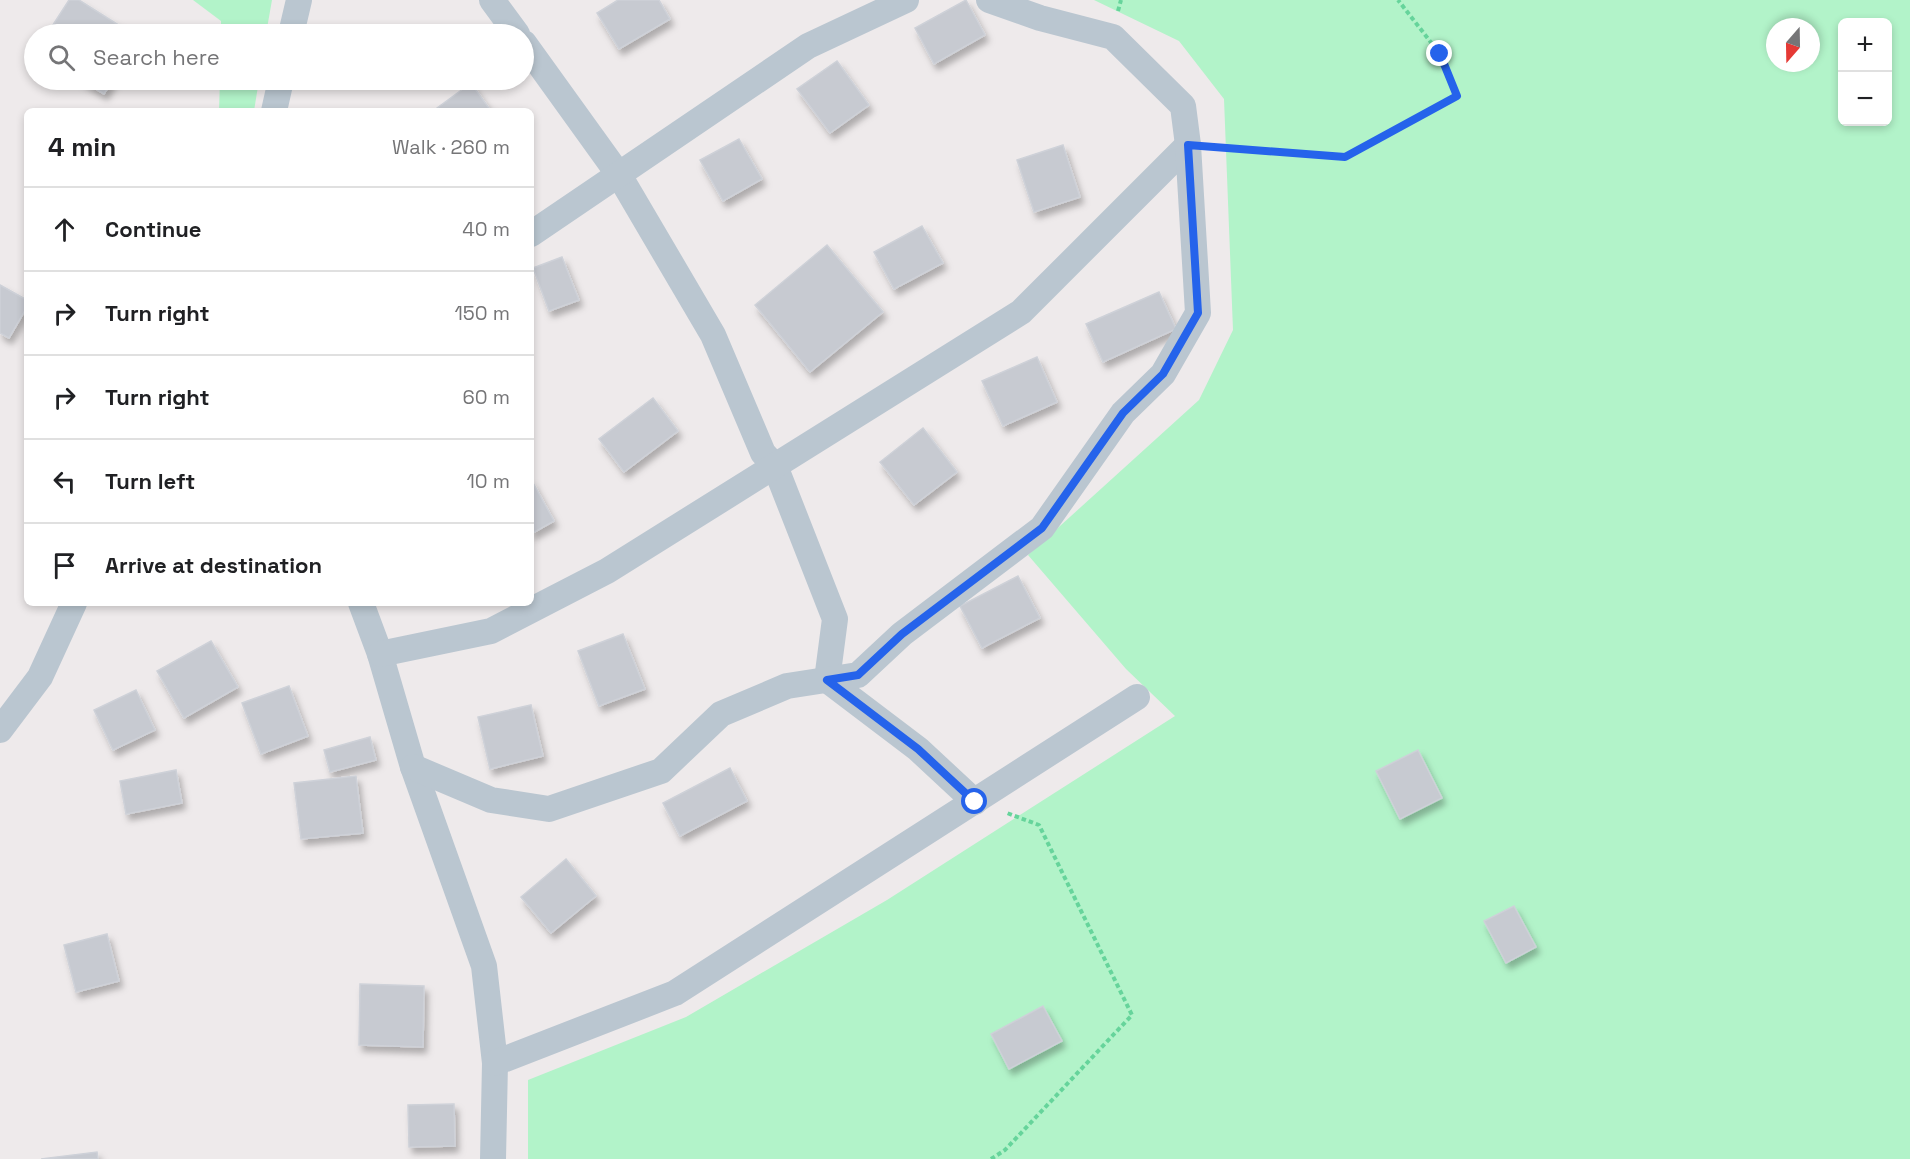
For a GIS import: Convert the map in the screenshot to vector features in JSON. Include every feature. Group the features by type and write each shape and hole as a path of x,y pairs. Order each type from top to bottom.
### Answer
{"street":[{"path":"293,24 299,0"},
{"path":"492,0 510,24"},
{"path":"534,232 808,46 906,0"},
{"path":"413,767 492,800 549,809 661,771 721,714 787,686 858,675 902,634 1042,528 1123,413 1163,374 1198,313 1188,145 1183,106 1113,37 1040,18 989,0"},
{"path":"534,57 619,175 713,336 764,453 775,466 835,619 827,680"},
{"path":"275,108 279,90"},
{"path":"380,654 491,631 607,572 1021,312 1188,145"},
{"path":"0,730 40,677 73,606"},
{"path":"362,606 380,654 413,767 483,966 495,1063 494,1159"},
{"path":"827,680 918,749 975,802"},
{"path":"495,1063 675,993 1137,697"}],"path":[{"path":"1188,145 1345,157 1457,96 1440,54 1398,0"},
{"path":"975,802 1039,825 1132,1015 1005,1150 991,1159"}],"green space":[{"path":"193,0 272,0 268,24 221,24 221,21"},
{"path":"1094,0 1910,0 1910,1159 528,1159 528,1080 686,1017 887,900 1175,716 1126,669 1028,555 1199,400 1233,330 1224,99 1179,41"},
{"path":"220,90 257,90 254,108 219,108"}],"building":[{"path":"69,0 79,0 117,24 53,24"},
{"path":"618,0 659,0 670,19 619,49 597,13"},
{"path":"966,0 985,35 934,64 915,28"},
{"path":"837,61 869,105 830,133 797,89"},
{"path":"462,90 476,90 489,108 437,108"},
{"path":"739,139 762,179 723,201 700,160"},
{"path":"1063,145 1080,197 1034,212 1017,160"},
{"path":"922,226 943,263 894,289 874,252"},
{"path":"827,245 883,312 810,372 755,305"},
{"path":"562,257 579,300 549,311 534,268"},
{"path":"0,285 24,298 24,312 9,338 0,333"},
{"path":"1159,292 1176,329 1103,362 1086,324"},
{"path":"1037,357 1057,402 1003,426 982,381"},
{"path":"653,398 678,431 624,472 599,439"},
{"path":"923,428 957,472 914,505 880,462"},
{"path":"534,484 554,521 534,532"},
{"path":"1018,576 1040,618 982,648 960,606"},
{"path":"623,634 645,689 599,706 578,651"},
{"path":"211,641 238,687 184,718 157,671"},
{"path":"289,686 308,736 261,754 242,703"},
{"path":"136,690 155,730 113,750 94,710"},
{"path":"531,705 543,756 490,769 478,717"},
{"path":"370,737 376,760 330,772 324,750"},
{"path":"1418,750 1442,798 1400,819 1376,771"},
{"path":"730,768 747,801 680,836 663,803"},
{"path":"176,770 182,803 126,814 120,781"},
{"path":"356,776 363,833 301,839 294,783"},
{"path":"566,859 596,896 551,933 521,897"},
{"path":"1514,906 1536,947 1506,963 1484,921"},
{"path":"107,934 119,981 76,992 64,945"},
{"path":"360,984 424,986 423,1047 359,1045"},
{"path":"1043,1006 1062,1041 1009,1069 991,1034"},
{"path":"454,1104 455,1146 409,1147 408,1105"},
{"path":"97,1152 98,1159 41,1159"}],"route":[{"path":"975,802 918,749 827,680 858,675 902,634 1042,528 1123,413 1163,374 1198,313 1188,145 1345,157 1457,96 1440,54"}]}
